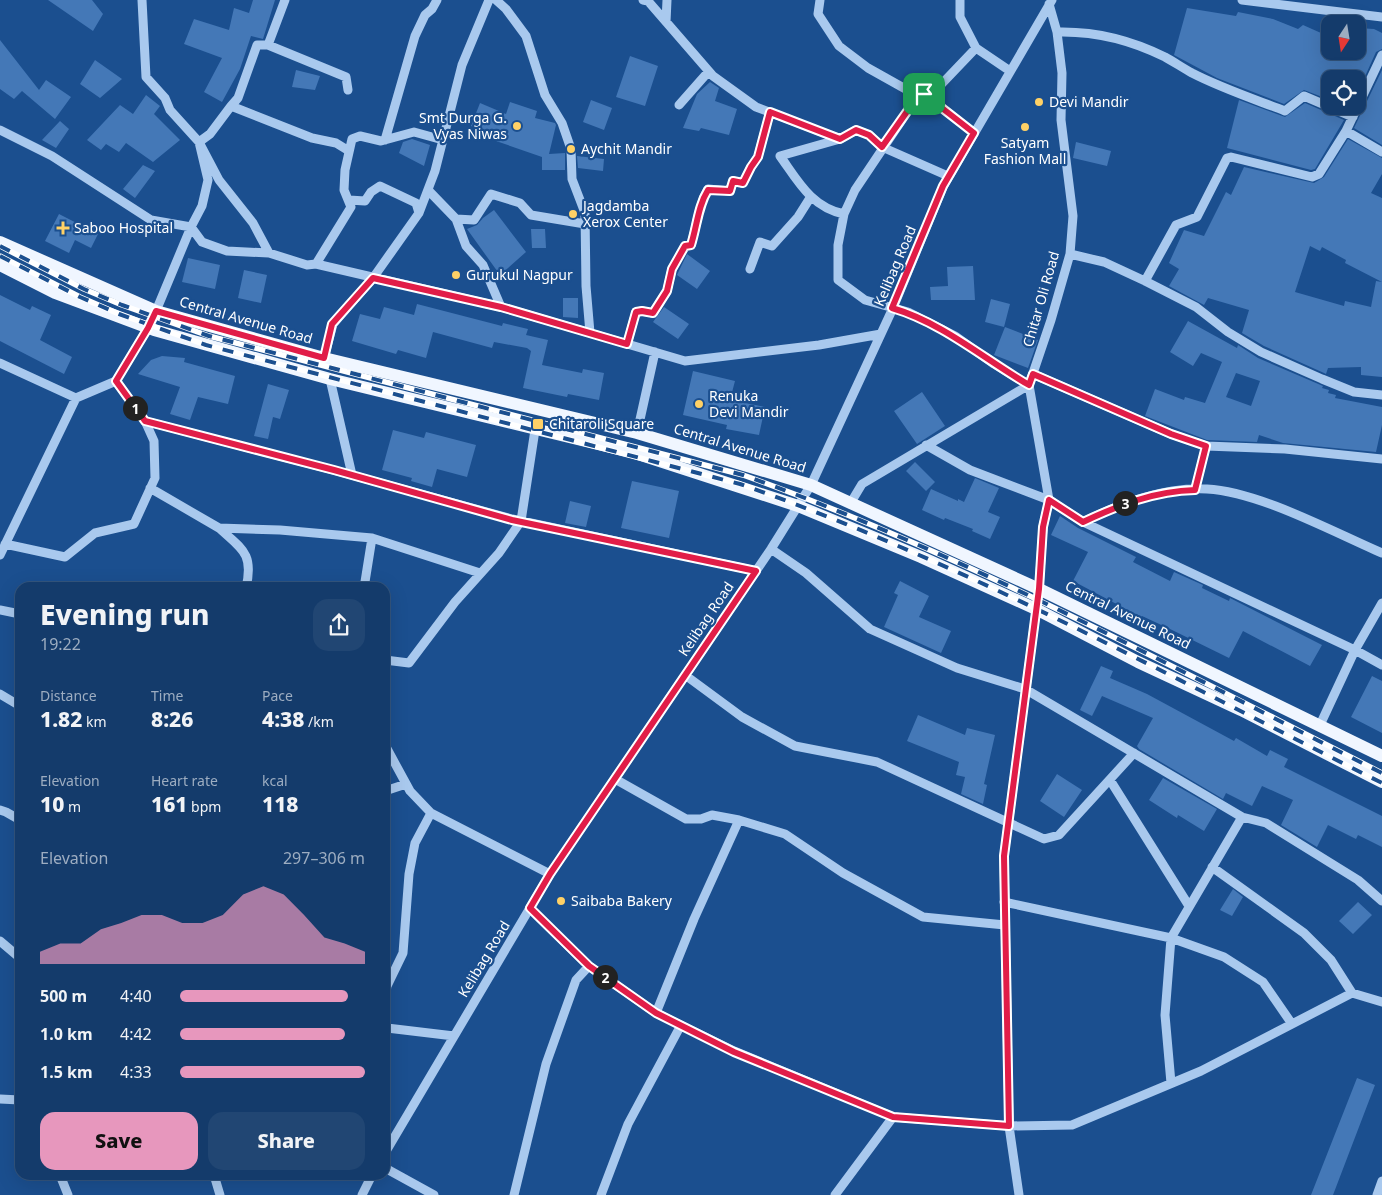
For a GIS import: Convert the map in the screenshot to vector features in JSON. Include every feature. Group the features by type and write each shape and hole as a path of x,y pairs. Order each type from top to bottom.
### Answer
{"main road":[{"name":"Central Avenue Road","path":"0,242 156,311 324,358 637,433 811,485 1039,589 1382,756"},
{"path":"0,265 55,292 148,328 330,378 535,430 635,453 798,506 921,557 1036,609 1138,662 1241,710 1382,782"},
{"path":"148,328 156,311"}],"street":[{"path":"142,0 146,77 165,98 170,110 199,142 225,188 254,223 269,252"},
{"path":"268,45 285,0"},
{"path":"385,140 415,36 425,15 432,9 437,0"},
{"path":"324,358 332,324 373,278 419,213 435,171 462,65 489,0"},
{"path":"496,0 506,9 526,36 545,95 562,123 571,149 572,179 585,213 586,286 590,333"},
{"path":"643,0 648,1 708,70 756,107 840,139"},
{"path":"666,22 667,0"},
{"path":"820,0 818,14 839,46 868,68 921,95 974,133"},
{"path":"960,0 960,17 976,48 1010,71"},
{"path":"1242,0 1382,17"},
{"name":"Chitar Oli Road","path":"1029,385 1051,320 1070,254 1073,216 1061,120 1062,72 1057,32 1050,2"},
{"name":"Kelibag Road","path":"390,1145 550,874 771,549 811,485 881,334 948,176 1050,2"},
{"path":"1057,32 1077,32 1114,37 1165,57 1192,73 1240,95 1285,111 1304,96 1353,117"},
{"path":"199,142 210,134 238,98 257,45 268,45 346,77 348,90"},
{"path":"976,48 934,92 921,95 882,147 855,190 844,214 838,245 838,280 865,300 908,312 954,336 994,364 1029,385 1049,500 1043,527 1039,589 1004,856 1009,1126 1019,1195"},
{"path":"1145,281 1176,225 1197,217 1227,158 1231,157 1258,163 1312,178 1319,174 1346,131 1382,55"},
{"path":"679,105 708,70"},
{"path":"230,106 304,135 336,143 349,150"},
{"path":"627,344 636,312 653,313 667,291 672,269 685,246 691,245 698,223 702,200 708,190 730,191 733,181 743,183 758,157 770,112"},
{"path":"0,130 52,156 152,220 191,227 202,242 227,251 269,252 307,265 316,264 501,307 685,361 819,345 881,334"},
{"path":"844,214 834,212 810,198 780,156 840,139 856,130 869,135 882,147 948,176"},
{"path":"1346,131 1382,152"},
{"path":"316,264 351,207 344,190 350,142 360,136 385,140 414,132 443,140"},
{"path":"156,311 191,227 202,206 208,180 199,142"},
{"path":"349,200 365,201 371,192 380,186 416,203 419,213"},
{"path":"428,190 456,218 466,246 484,265 501,307"},
{"path":"456,218 474,220 491,194 520,203 531,214 585,224"},
{"path":"750,269 760,242 772,246 798,217 810,198"},
{"path":"1070,254 1104,262 1196,307 1228,332 1261,352 1354,392 1382,395"},
{"path":"0,554 76,398 116,381 148,328"},
{"path":"637,433 656,352"},
{"path":"0,363 76,398"},
{"path":"1033,374 1171,434 1206,446 1285,450 1382,459"},
{"path":"330,378 352,475"},
{"path":"5,544 65,557 95,533 134,524 155,478 154,441 145,421 116,381"},
{"path":"850,504 862,484 1029,385"},
{"path":"145,421 521,521 756,571"},
{"path":"390,661 409,663 455,602 499,553 521,521 535,430"},
{"path":"926,445 970,470 1049,500 1083,522 1382,664"},
{"path":"1195,490 1206,446"},
{"path":"150,488 219,528 245,551 250,569 247,582"},
{"path":"1083,522 1116,506 1136,500 1181,490 1208,489 1246,496 1382,553"},
{"path":"219,528 280,530 372,538 480,574"},
{"path":"365,582 372,538"},
{"path":"771,549 806,574 870,629 957,668 1026,689 1242,817 1266,823 1358,880 1382,901"},
{"path":"1320,725 1354,650 1382,603"},
{"path":"0,610 15,613"},
{"path":"685,676 742,717 795,746 876,762 1044,839 1059,835 1134,753"},
{"path":"0,694 15,703"},
{"path":"390,754 410,791 431,812 550,874"},
{"path":"615,779 686,819 701,819 712,815 739,820 785,834 843,873 923,918 1005,925"},
{"path":"1110,780 1189,906"},
{"path":"390,789 406,784"},
{"path":"0,810 15,817"},
{"path":"390,980 403,953 409,874 415,843 431,812"},
{"path":"1172,1083 1165,1015 1171,938 1242,817"},
{"path":"656,1013 694,919 739,820"},
{"path":"1212,867 1304,933 1331,960 1352,993 1382,1002"},
{"path":"1004,902 1171,938 1224,957 1262,982 1292,1024"},
{"path":"530,908 589,966 656,1013 734,1052 893,1117 1009,1126 1072,1125 1201,1071 1352,993"},
{"path":"0,941 15,954"},
{"path":"514,1195 546,1064 576,980 589,966"},
{"path":"601,1195 628,1124 681,1025"},
{"path":"390,1026 454,1036"},
{"path":"0,1099 15,1100"},
{"path":"835,1195 893,1117"},
{"path":"390,1171 434,1195"},
{"path":"62,1180 68,1195"},
{"path":"216,1180 220,1195"},
{"path":"362,1195 370,1180"},
{"path":"1377,1195 1382,1181"}],"building":[{"path":"48,0 92,0 103,14 93,31"},
{"path":"253,0 275,0 263,39 251,36 240,69 222,102 204,92 222,58 184,44 194,19 229,30 234,8 249,13"},
{"path":"1187,8 1236,16 1238,12 1273,19 1298,29 1303,25 1321,33 1321,60 1366,60 1366,28 1374,29 1382,33 1382,49 1376,52 1366,74 1366,70 1321,70 1321,97 1304,90 1284,104 1217,78 1174,55"},
{"path":"0,40 39,90 46,80 71,97 55,119 22,91 14,99 0,89"},
{"path":"630,56 658,66 645,106 616,97"},
{"path":"95,60 122,79 100,98 80,84"},
{"path":"296,70 320,76 315,90 292,87"},
{"path":"1382,70 1382,145 1354,128 1360,115 1366,115 1366,103"},
{"path":"710,82 719,88 715,101 737,109 729,135 701,128 699,131 683,128 697,94"},
{"path":"146,95 160,106 154,114 180,140 153,162 126,143 119,152 106,144 101,150 87,140 120,105 133,114"},
{"path":"591,100 612,108 604,130 583,122"},
{"path":"1239,100 1285,117 1305,103 1321,110 1321,115 1333,115 1344,120 1315,169 1311,170 1227,148"},
{"path":"510,102 537,111 535,118 555,123 549,154 565,153 565,170 542,170 542,157 496,141 498,136 471,126 480,103 506,114"},
{"path":"60,121 69,129 56,148 42,140"},
{"path":"412,139 430,145 424,166 399,153 403,142"},
{"path":"1348,139 1382,158 1382,174 1371,193 1382,198 1382,282 1382,377 1361,375 1361,367 1328,368 1326,374 1264,346 1242,333 1249,310 1208,298 1204,305 1169,286 1179,269 1169,263 1184,230 1204,236 1226,192 1231,195 1244,167 1314,183 1324,177","holes":["1310,246 1320,251 1322,247 1346,260 1345,263 1382,282 1376,281 1371,307 1345,301 1344,306 1295,292"]},
{"path":"1076,142 1111,151 1107,166 1073,158"},
{"path":"577,156 604,159 603,171 578,168"},
{"path":"143,165 155,171 135,198 123,189"},
{"path":"494,210 526,252 500,275 467,229 477,225"},
{"path":"59,214 98,234 91,248 75,240 69,253 45,241"},
{"path":"531,229 545,229 546,248 532,248"},
{"path":"687,254 710,271 697,289 677,275"},
{"path":"188,258 220,265 215,289 182,282"},
{"path":"973,266 975,300 931,300 930,287 948,286 947,267"},
{"path":"244,270 267,275 261,303 238,298"},
{"path":"0,295 30,310 32,306 51,315 40,340 72,357 64,374 0,341"},
{"path":"563,298 578,298 578,318 563,317"},
{"path":"991,299 1010,304 1004,327 985,322"},
{"path":"417,304 502,326 503,323 528,329 526,335 548,340 542,365 582,373 583,369 604,373 599,400 568,394 567,397 523,388 531,351 527,348 494,342 492,348 433,332 426,358 398,350 396,354 352,341 360,314 380,319 384,307 414,315"},
{"path":"664,307 689,324 678,339 653,322"},
{"path":"1188,321 1237,348 1238,345 1258,358 1323,386 1322,388 1329,390 1328,393 1336,395 1335,398 1382,407 1382,425 1376,452 1283,443 1259,435 1257,442 1207,440 1145,416 1155,389 1184,400 1185,397 1205,403 1222,362 1201,353 1193,366 1170,352","holes":["1236,373 1260,381 1251,406 1226,397"]},
{"path":"1005,327 1038,340 1028,368 994,355"},
{"path":"162,356 185,358 184,362 235,376 228,404 198,397 190,420 170,414 180,387 138,374 151,360"},
{"path":"693,371 735,381 730,400 765,407 759,435 726,429 727,425 683,415"},
{"path":"268,384 289,390 280,419 273,417 268,439 254,436"},
{"path":"922,392 945,426 917,444 894,411"},
{"path":"393,430 424,438 426,432 476,445 467,477 437,469 432,487 411,481 412,478 382,470"},
{"path":"915,462 935,482 926,491 906,471"},
{"path":"975,478 999,488 988,512 1000,517 990,539 972,531 973,529 945,518 944,520 922,510 931,489 964,502"},
{"path":"632,481 679,491 669,538 621,528"},
{"path":"570,501 591,506 586,527 565,523"},
{"path":"1060,516 1078,528 1136,557 1133,562 1170,581 1174,572 1203,585 1202,588 1229,601 1230,598 1322,645 1310,666 1243,631 1229,658 1141,617 1073,581 1088,552 1051,535"},
{"path":"900,581 929,596 919,617 951,631 941,653 884,627 898,595 894,593"},
{"path":"1101,666 1113,671 1110,678 1147,694 1234,741 1236,738 1267,756 1270,750 1288,759 1284,767 1382,816 1382,847 1358,835 1356,839 1328,825 1317,847 1281,825 1293,800 1262,786 1252,806 1226,793 1223,799 1139,749 1137,746 1153,718 1102,696 1092,716 1080,710"},
{"path":"1372,676 1382,681 1382,733 1351,717"},
{"path":"918,715 965,735 967,728 995,735 984,784 987,785 983,804 961,794 965,777 956,775 959,762 907,741"},
{"path":"1057,774 1082,790 1064,817 1040,801"},
{"path":"1163,778 1217,809 1204,831 1178,815 1177,818 1149,800"},
{"path":"1233,889 1243,897 1232,916 1220,910"},
{"path":"1358,902 1372,915 1353,934 1339,921"},
{"path":"1357,1078 1375,1085 1333,1195 1311,1195"}],"railway":[{"path":"0,246 84,289 122,305 209,336 743,475 826,506 907,540 1067,614 1382,773"},
{"path":"0,256 80,297 119,314 206,345 740,484 823,515 905,549 1065,623 1382,783"}],"place":[{"name":"Devi Mandir","path":"1039,102"},
{"name":"Smt Durga G. Vyas Niwas","path":"517,126"},
{"name":"Satyam Fashion Mall","path":"1025,127"},
{"name":"Aychit Mandir","path":"571,149"},
{"name":"Jagdamba Xerox Center","path":"573,214"},
{"name":"Saboo Hospital","path":"63,228"},
{"name":"Gurukul Nagpur","path":"456,275"},
{"name":"Renuka Devi Mandir","path":"699,404"},
{"name":"Chitaroli Square","path":"538,424"},
{"name":"Saibaba Bakery","path":"561,901"}],"route":[{"path":"924,94 974,133 943,186 892,308 908,312 954,336 994,364 1029,385 1033,374 1171,434 1206,446 1195,490 1181,490 1136,500 1116,506 1083,522 1049,500 1043,527 1039,589 1004,856 1009,1126 893,1117 734,1052 656,1013 589,966 530,908 550,874 756,571 512,520 334,470 145,421 116,381 156,311 324,358 332,324 373,278 501,307 627,344 636,312 653,313 667,291 672,269 685,246 691,245 698,223 702,200 708,190 730,191 733,181 743,183 758,157 770,112 840,139 856,130 869,135 882,147 918,96 924,94"}]}
